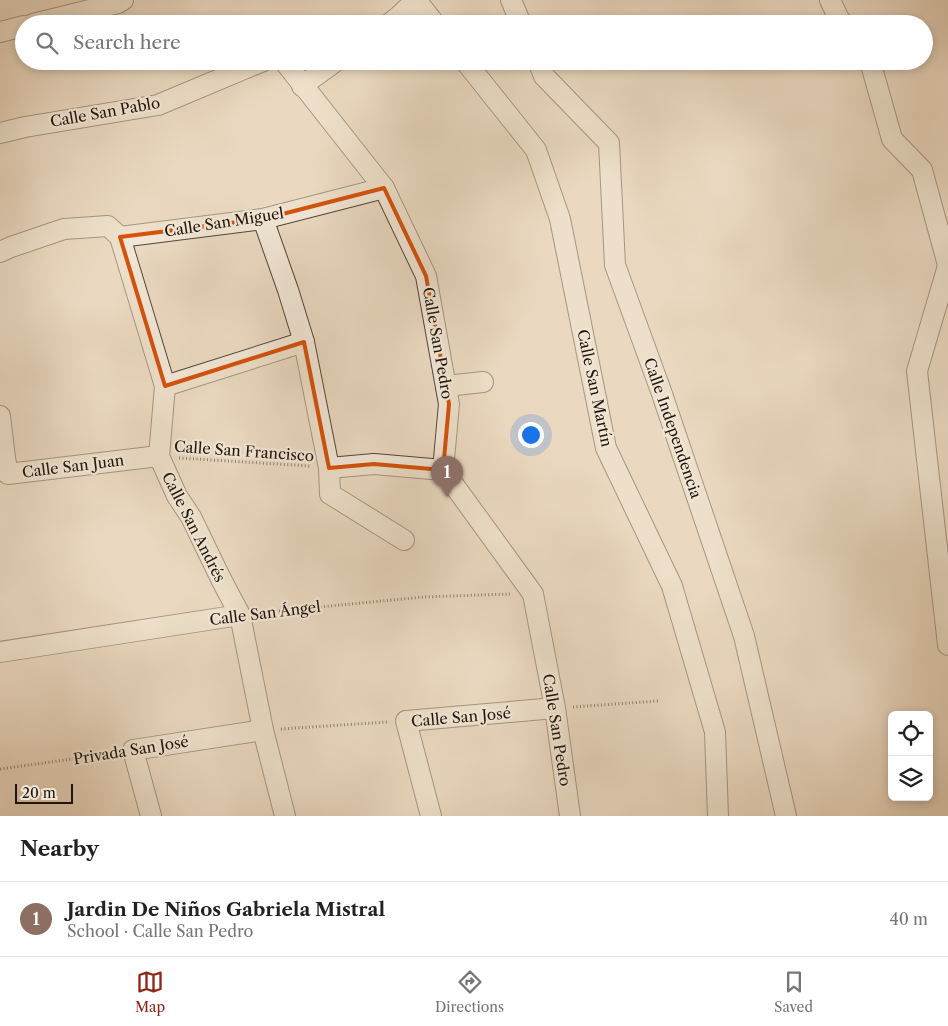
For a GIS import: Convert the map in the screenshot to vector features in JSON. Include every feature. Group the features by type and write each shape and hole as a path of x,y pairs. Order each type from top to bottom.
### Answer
{"street":[{"path":"69,15 118,3 123,0"},
{"path":"400,15 416,0 428,15"},
{"path":"511,0 517,15"},
{"path":"830,0 837,15"},
{"path":"0,32 15,28"},
{"name":"Calle San Pablo","path":"0,133 25,127 158,105 242,70"},
{"name":"Calle San Pedro","path":"290,70 384,188 426,276 449,404 443,470 533,594 555,708 570,816"},
{"path":"302,86 324,70"},
{"name":"Calle San Martín","path":"472,70 536,150 557,211 606,448 672,586 715,732 718,816"},
{"name":"Calle Independencia","path":"542,70 544,76 610,143 615,265 661,391 744,636 786,816"},
{"path":"873,70 892,139 922,170 948,265 917,371 948,645"},
{"name":"Calle San Miguel","path":"120,237 262,219 384,188"},
{"path":"262,219 288,290 304,342 329,468 330,494 404,540"},
{"path":"0,252 64,229 108,226 120,237"},
{"name":"Calle San Andrés","path":"120,237 165,386 159,456 176,496 191,517 240,615 263,730 285,816"},
{"path":"165,386 304,342"},
{"path":"446,386 483,382"},
{"path":"0,416 3,466"},
{"name":"Calle San Juan","path":"3,466 159,456"},
{"path":"329,468 374,464 443,470"},
{"name":"Calle San Ángel","path":"0,652 240,615"},
{"name":"Calle San José","path":"406,721 555,708"},
{"path":"406,721 431,816"},
{"name":"Privada San José","path":"134,750 263,730"},
{"path":"134,750 151,816"}],"path":[{"name":"Calle San Francisco","path":"159,456 329,468"},
{"name":"Calle San Ángel","path":"240,615 422,597 533,594"},
{"path":"555,708 658,701"},
{"name":"Calle San José","path":"263,730 406,721"},
{"name":"Privada San José","path":"0,769 134,750"}],"highlighted area":[{"path":"384,188 426,276 449,404 443,470 374,464 329,468 304,342 165,386 120,237 263,219"}],"place":[{"name":"Jardin De Niños Gabriela Mistral","path":"447,497"}]}
